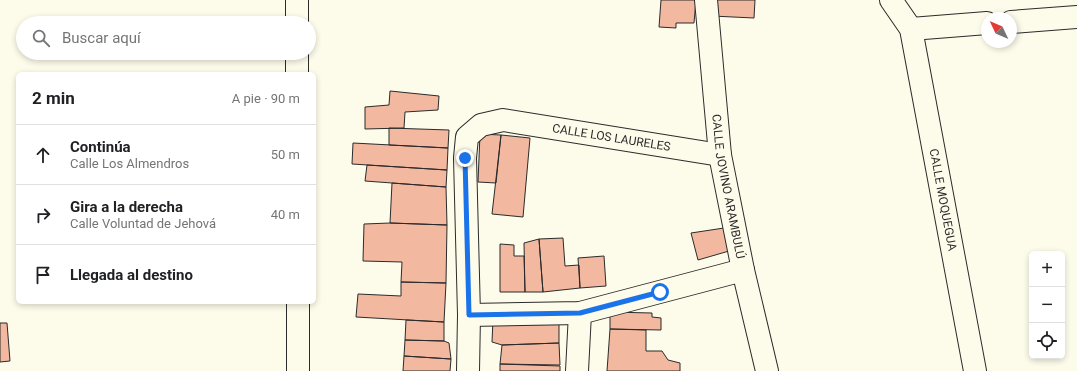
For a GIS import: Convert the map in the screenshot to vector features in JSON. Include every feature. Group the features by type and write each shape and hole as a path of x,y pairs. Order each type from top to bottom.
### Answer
{"street":[{"path":"297,0 297,16"},
{"name":"CALLE JOVINO ARAMBULÚ","path":"706,0 720,155 742,270 767,371"},
{"path":"891,0 911,29 981,23"},
{"path":"1017,22 1077,17"},
{"name":"CALLE MOQUEGUA","path":"911,29 975,371"},
{"path":"297,60 297,72"},
{"name":"CALLE LOS LAURELES","path":"469,315 465,158 467,137 481,125 503,120 720,155"},
{"path":"468,371 469,315 580,313 742,270"},
{"path":"298,304 298,371"},
{"path":"577,371 580,313"}],"building":[{"path":"661,0 696,0 694,23 676,23 676,28 659,27"},
{"path":"713,0 755,0 754,18 712,16"},
{"path":"390,91 439,96 438,110 405,112 404,128 365,129 365,107 389,105"},
{"path":"389,128 449,130 448,148 389,145"},
{"path":"480,134 501,135 496,183 478,182"},
{"path":"501,135 530,138 523,217 492,214"},
{"path":"353,143 448,148 447,170 352,164"},
{"path":"367,165 447,170 446,187 365,181"},
{"path":"392,183 446,187 447,225 390,223"},
{"path":"390,223 447,225 446,283 401,282 402,262 363,261 364,224"},
{"path":"724,228 729,251 698,260 691,233"},
{"path":"563,238 565,266 579,265 580,288 543,292 539,239"},
{"path":"539,239 543,292 525,292 524,243"},
{"path":"500,244 514,245 514,256 524,256 525,292 500,292"},
{"path":"604,256 606,286 580,288 578,258"},
{"path":"401,282 446,283 444,322 356,317 358,294 401,296"},
{"path":"610,312 652,313 652,317 661,318 661,330 610,329"},
{"path":"493,319 559,322 559,343 502,345 492,342"},
{"path":"406,320 444,322 444,341 405,340"},
{"path":"0,323 7,323 10,361 0,362"},
{"path":"610,329 646,330 646,351 662,351 668,360 680,363 680,371 607,371"},
{"path":"405,340 444,341 449,343 451,359 404,356"},
{"path":"559,343 560,365 500,364 502,345"},
{"path":"404,356 451,359 450,371 403,371"},
{"path":"500,364 560,366 560,371 500,371"}],"route":[{"path":"465,158 469,315 580,313 660,292"}]}
